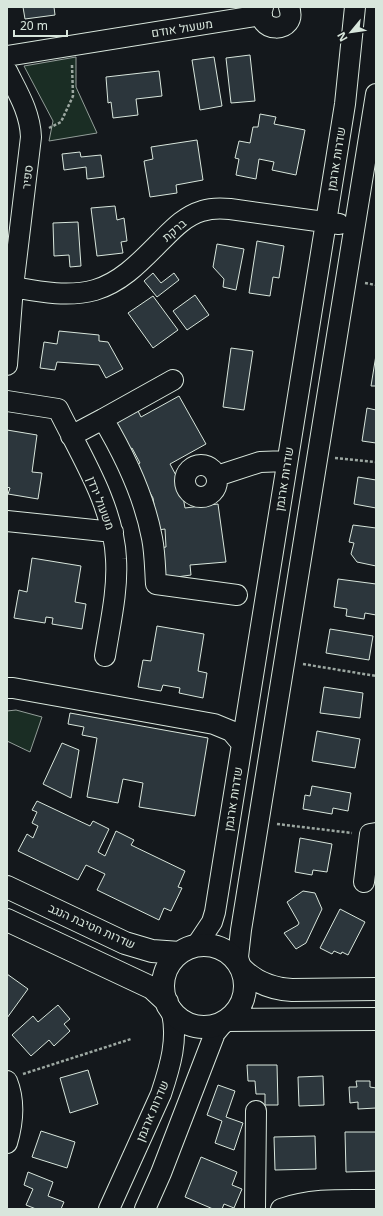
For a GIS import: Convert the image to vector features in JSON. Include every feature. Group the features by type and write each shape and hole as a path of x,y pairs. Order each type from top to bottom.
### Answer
{"main road":[{"name":"שדרות חטיבת הנגב","path":"7,887 125,942 152,950 188,949"},
{"path":"7,920 152,988 179,1018 193,1026 209,1027 226,1021 376,1019"},
{"path":"169,1006 163,990 165,975 172,960 188,949 208,945 230,954 241,968 259,982 278,989 376,989"},
{"path":"226,1021 237,1011 244,998 245,982 241,968"}],"street":[{"path":"262,11 264,21 270,27 281,28 286,25 290,18 289,7"},
{"name":"שדרות ארגמן","path":"188,949 212,922 214,912 345,104 355,7"},
{"name":"משעול אודם","path":"8,69 71,46 262,11"},
{"name":"ספיר","path":"8,69 28,114 31,138 10,287"},
{"path":"241,968 238,957 241,930 376,94"},
{"name":"ברקת","path":"10,287 70,294 96,289 108,284 131,270 176,227 187,218 203,211 220,208 355,226"},
{"path":"7,365 10,287"},
{"path":"71,436 173,380"},
{"name":"משעול ירדן","path":"7,401 58,409 104,504 113,532 116,552 114,600 105,656"},
{"path":"103,418 124,457 142,497 153,539 156,584 237,595"},
{"path":"217,476 260,462 287,461"},
{"path":"7,521 113,532"},
{"path":"7,688 214,724 231,731 242,744"},
{"path":"364,882 373,833"},
{"name":"שדרות ארגמן","path":"109,1209 166,1080 172,1055 174,1033 169,1006"},
{"path":"145,1209 161,1173 215,1033 226,1021"},
{"path":"7,1143 12,1114 14,1078"},
{"path":"255,1209 256,1111"},
{"path":"281,1209 313,1201 342,1204 376,1200"}],"path":[{"path":"31,138 61,122 73,96 71,46"},
{"path":"318,456 376,462"},
{"path":"285,662 376,676"},
{"path":"259,822 373,833"},
{"path":"14,1078 131,1039"}],"green space":[{"path":"76,57 76,87 97,133 49,141 53,121 24,66"},
{"path":"16,710 42,717 30,752 7,741 7,711"}],"building":[{"path":"23,7 54,7 55,15 25,19"},
{"path":"250,55 255,101 231,103 226,58"},
{"path":"214,57 222,106 200,110 192,60"},
{"path":"159,71 162,96 136,99 138,115 113,118 111,102 108,103 106,77"},
{"path":"260,114 276,117 274,124 305,130 296,175 272,170 274,162 259,159 256,179 236,175 239,159 235,158 239,141 250,143 253,127 258,127"},
{"path":"197,140 203,180 176,185 177,193 150,197 144,161 153,159 151,147"},
{"path":"80,152 81,157 101,155 104,177 87,179 86,167 64,170 62,154"},
{"path":"115,206 117,220 124,218 127,241 121,242 123,253 97,256 91,208"},
{"path":"78,222 81,266 70,267 69,255 54,256 53,223"},
{"path":"257,241 284,246 279,278 273,277 270,296 249,293"},
{"path":"217,244 244,249 236,290 223,287 224,279 213,267"},
{"path":"153,273 161,283 174,273 179,280 157,297 144,281"},
{"path":"195,295 209,315 187,330 173,311"},
{"path":"153,296 178,330 153,348 128,313"},
{"path":"59,331 99,335 99,341 108,342 123,369 106,378 99,365 57,362 55,370 40,368 44,342 57,344"},
{"path":"231,348 253,351 244,410 223,407"},
{"path":"376,355 376,386 371,386"},
{"path":"179,396 206,444 170,464 181,485 185,508 218,504 226,562 190,565 191,575 162,579 159,548 166,547 165,529 158,530 153,498 135,466 140,463 132,448 127,451 112,423 137,409 141,417"},
{"path":"367,408 376,410 376,443 362,441"},
{"path":"7,430 37,435 32,472 42,473 38,499 8,494 10,488 7,487"},
{"path":"358,477 376,480 376,508 354,504"},
{"path":"353,525 376,528 376,566 357,562 351,554 354,543 349,542"},
{"path":"32,558 81,566 75,602 86,604 82,629 52,624 53,618 46,617 45,623 14,618 19,590 27,592"},
{"path":"338,579 376,584 376,615 365,613 364,619 346,616 347,609 334,607"},
{"path":"157,626 204,634 198,671 207,673 203,698 179,693 180,688 163,685 161,691 138,687 143,660 151,661"},
{"path":"330,629 373,636 369,660 326,653"},
{"path":"324,687 363,693 360,718 320,713"},
{"path":"70,713 208,738 195,816 139,807 143,783 123,779 118,803 87,797 97,738 82,735 84,727 68,724"},
{"path":"317,731 360,739 355,768 312,761"},
{"path":"62,743 79,750 71,798 43,784"},
{"path":"312,786 351,793 348,811 333,808 332,814 303,809 305,795 310,796"},
{"path":"37,801 90,826 93,821 109,829 98,852 105,856 116,831 134,840 131,845 185,871 178,887 182,888 171,911 164,908 159,920 97,890 105,874 86,865 78,880 18,851 27,834 33,838 38,826 32,823 37,812 32,810"},
{"path":"300,838 332,844 327,872 313,870 312,875 295,872"},
{"path":"303,891 315,893 322,909 306,943 296,949 284,933 299,923 287,902"},
{"path":"340,909 365,922 348,955 342,952 341,954 334,951 332,954 320,948"},
{"path":"7,974 28,989 7,1018"},
{"path":"58,1005 70,1019 64,1024 70,1031 54,1046 49,1040 31,1056 12,1035 33,1016 38,1022"},
{"path":"247,1065 277,1065 278,1105 265,1105 265,1094 256,1094 255,1081 248,1081"},
{"path":"88,1070 98,1104 70,1113 60,1078"},
{"path":"323,1076 324,1105 299,1106 298,1077"},
{"path":"356,1081 370,1081 370,1087 376,1088 376,1108 358,1109 358,1102 350,1103 349,1087 357,1087"},
{"path":"218,1085 235,1091 226,1117 243,1123 234,1150 215,1143 222,1121 207,1115"},
{"path":"41,1131 75,1142 67,1168 32,1157"},
{"path":"345,1132 376,1132 376,1171 346,1172"},
{"path":"315,1136 316,1169 275,1170 274,1137"},
{"path":"201,1157 237,1172 232,1185 242,1189 234,1208 224,1204 222,1209 213,1209 185,1197"},
{"path":"28,1172 53,1182 48,1196 64,1202 61,1209 36,1209 26,1205 33,1189 24,1185"}]}
